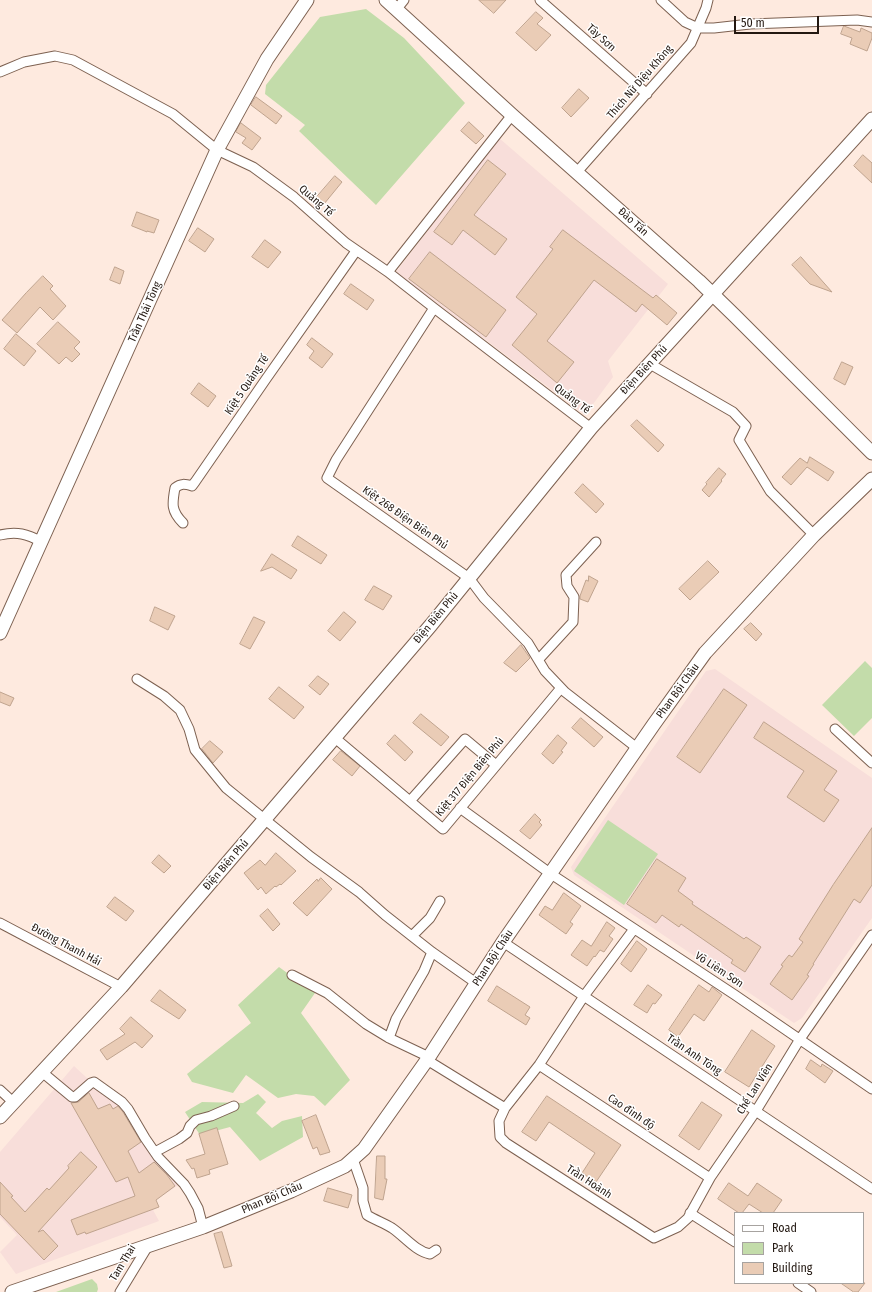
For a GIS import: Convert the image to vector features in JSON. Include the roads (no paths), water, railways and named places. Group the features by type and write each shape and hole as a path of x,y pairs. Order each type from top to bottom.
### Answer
{"street":[{"name":"Đào Tấn","path":"386,0 400,5 512,115 713,295 872,453"},
{"name":"Tây Sơn","path":"540,0 647,94"},
{"path":"661,0 685,22 698,28 714,28 750,24 857,20 872,22"},
{"name":"Thích Nữ Diệu Không","path":"577,172 691,43 708,0"},
{"name":"Trần Thái Tông","path":"0,633 217,150 267,58 304,1"},
{"name":"Quảng Tế","path":"0,72 24,62 55,56 74,60 173,114 217,150 253,167 294,197 356,251 388,272 591,428"},
{"path":"388,272 512,115"},
{"name":"Điện Biên Phủ","path":"0,1118 13,1102 121,987 335,738 431,625 591,428 872,119"},
{"name":"Kiệt 5 Quảng Tế","path":"184,523 175,513 172,504 175,488 184,484 192,486 356,251"},
{"name":"Kiệt 268 Điện Biên Phủ","path":"434,308 336,460 327,478 469,578 484,598 528,642 545,671 561,688 637,748"},
{"path":"650,364 733,412 746,426 739,440 770,491 814,536"},
{"name":"Phan Bội Châu","path":"12,1292 203,1227 291,1191 345,1166 364,1149 428,1058 503,942 637,748 705,653 814,536 872,479"},
{"path":"0,535 13,533 23,534 29,535 42,542"},
{"path":"539,660 573,622 574,597 567,586 566,575 596,542"},
{"path":"137,679 164,696 180,710 189,729 195,750 213,774 226,788 311,857 359,892 432,952 476,983"},
{"name":"Kiệt 317 Điện Biên Phủ","path":"335,738 443,829 561,688"},
{"path":"835,729 872,762"},
{"path":"410,801 465,739 496,765"},
{"name":"Võ Liêm Sơn","path":"460,808 551,874 800,1039 872,1089"},
{"path":"412,936 430,918 440,901"},
{"name":"Đường Thanh Hải","path":"0,923 121,987"},
{"name":"Trần Hoành","path":"634,929 584,996 539,1065 505,1108 499,1121 500,1137 506,1143 654,1238 678,1227 688,1218 690,1213"},
{"name":"Chế Lan Viên","path":"690,1213 710,1178 756,1112 800,1039 872,935"},
{"name":"Trần Anh Tông","path":"503,942 872,1189"},
{"path":"389,1038 396,1019 424,971 432,952"},
{"path":"292,975 327,993 366,1024 389,1038 428,1058 505,1108"},
{"name":"Cao đình độ","path":"539,1065 710,1178"},
{"path":"42,1072 72,1097 75,1097 94,1082 122,1102 155,1152 190,1193 198,1208 203,1227"},
{"path":"0,1090 13,1102"},
{"path":"155,1152 187,1133 190,1126 196,1120 211,1116 234,1106"},
{"path":"353,1159 363,1188 363,1201 367,1215 394,1229 426,1253 430,1254 436,1250"},
{"path":"690,1213 734,1241"},
{"name":"Tam Thai","path":"120,1292 148,1246"},
{"path":"799,1284 811,1292"}]}
